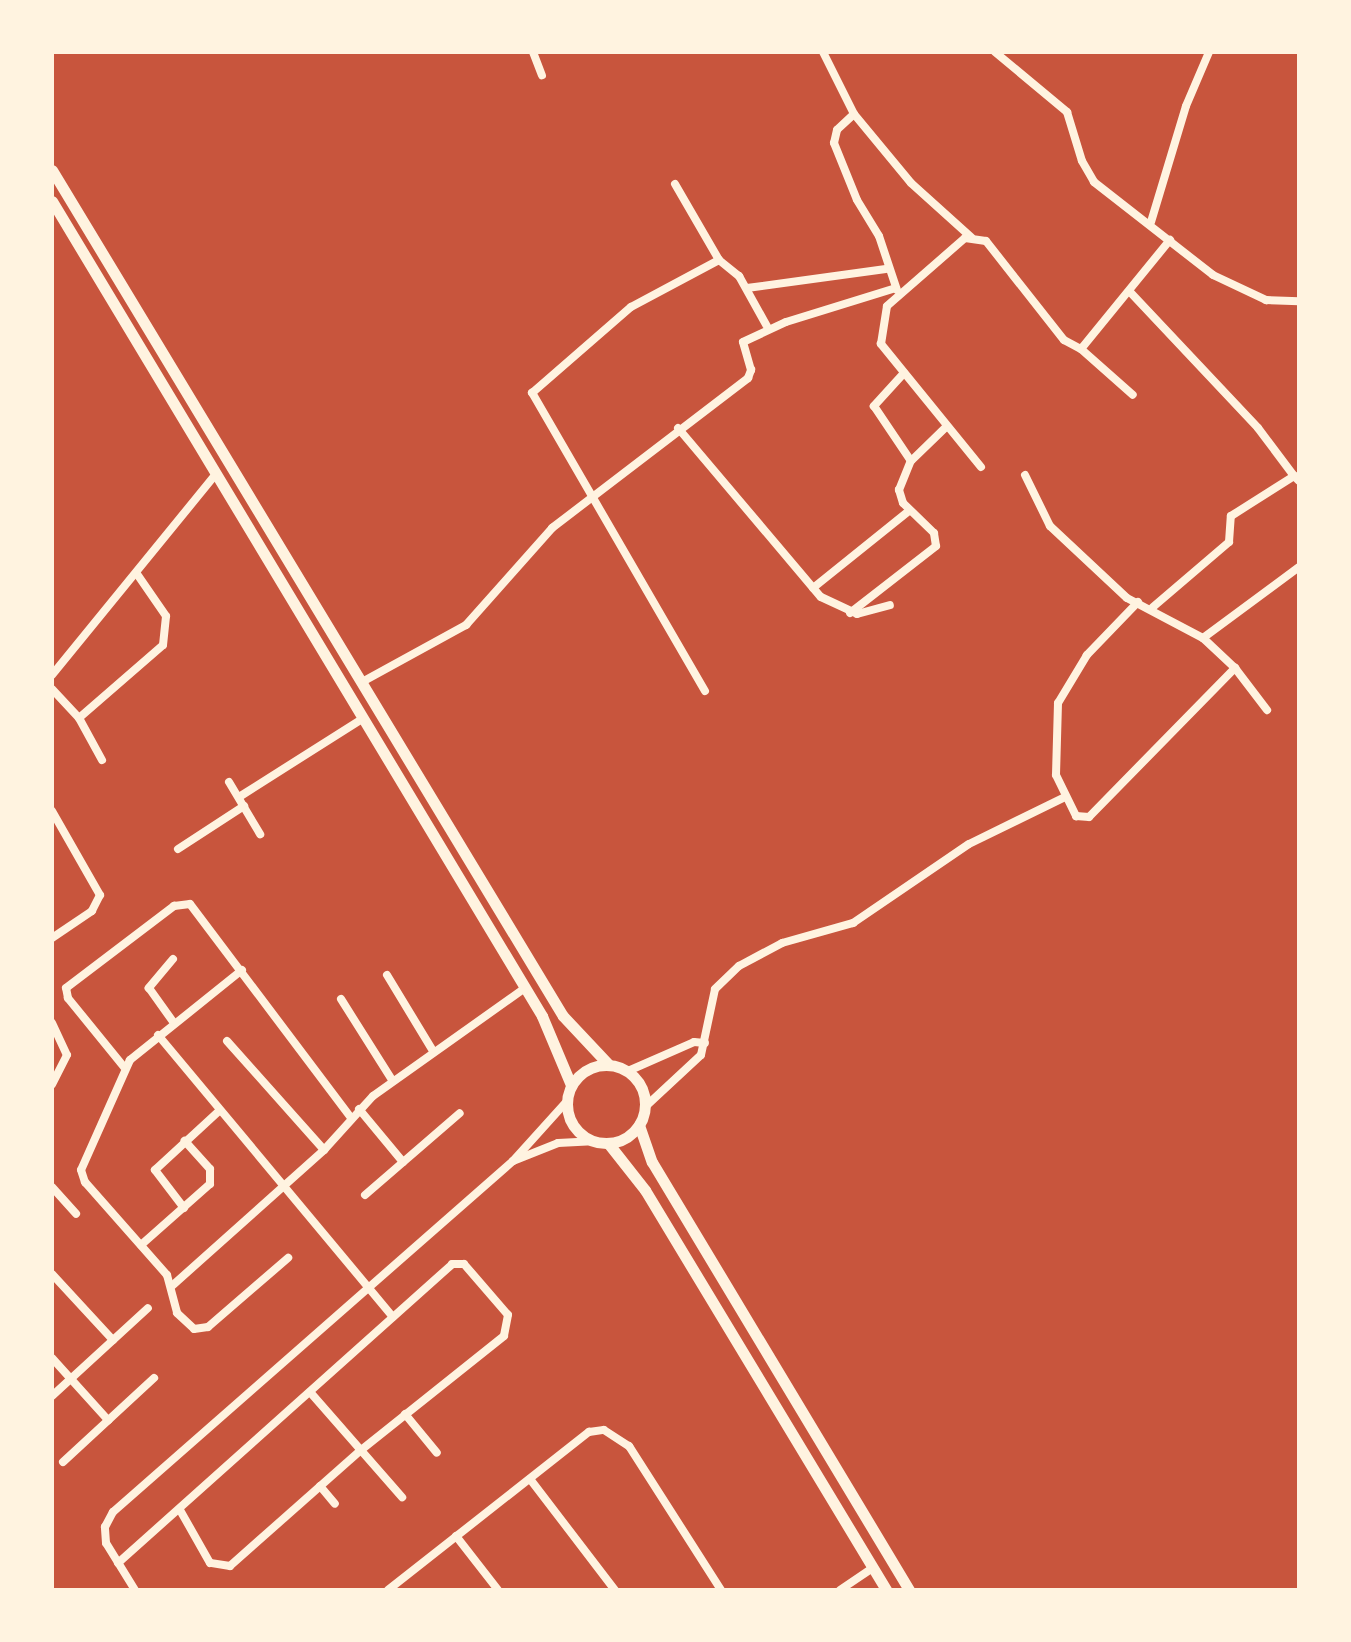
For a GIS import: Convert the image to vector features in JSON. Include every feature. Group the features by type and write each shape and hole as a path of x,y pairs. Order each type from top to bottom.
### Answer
{"main road":[{"path":"52,170 563,1016 608,1064 628,1071 642,1086 645,1107 639,1125 623,1139 608,1143 592,1141 573,1125 567,1101 571,1085 591,1067 608,1064"},
{"path":"52,201 525,988 553,1038 571,1085"},
{"path":"639,1125 657,1171 909,1590"},
{"path":"608,1143 645,1190 886,1590"}],"street":[{"path":"533,52 542,75"},
{"path":"823,52 854,114 911,183 971,237 990,245 1064,340 1081,349 1133,395"},
{"path":"995,52 1067,112 1082,161 1094,182 1151,222 1213,275 1266,300 1299,301"},
{"path":"1151,222 1186,106 1209,52"},
{"path":"854,114 837,130 834,143 857,200 879,236 886,269 897,291"},
{"path":"675,184 719,260 747,288 768,328"},
{"path":"362,682 466,625 529,550 678,428 748,378 751,370 742,344 768,328 897,291 971,237"},
{"path":"1081,349 1131,293 1170,240"},
{"path":"705,691 533,402 533,390 631,307 719,260"},
{"path":"747,288 886,269"},
{"path":"897,291 887,306 881,344 981,467"},
{"path":"1131,293 1258,428 1296,478 1229,518 1229,542 1153,607"},
{"path":"904,373 874,406 911,461"},
{"path":"850,613 936,546 934,533 910,510 899,494 911,461 946,427"},
{"path":"678,428 829,604 850,613 890,605"},
{"path":"52,675 216,474"},
{"path":"1025,475 1050,526 1127,598 1153,607 1203,638 1235,668 1267,710"},
{"path":"813,588 910,510"},
{"path":"1203,638 1299,567"},
{"path":"79,718 163,645 167,625 163,609 137,574"},
{"path":"1138,602 1087,655 1058,703 1054,759 1063,798 1076,816 1089,817 1235,668"},
{"path":"52,689 79,718 102,760"},
{"path":"239,797 362,719"},
{"path":"229,782 260,834"},
{"path":"645,1107 701,1055 715,989 746,961 782,943 842,928 969,844 1063,798"},
{"path":"178,849 244,806"},
{"path":"52,811 100,895 92,911 52,938"},
{"path":"124,1067 66,995 70,982 184,903 194,907 351,1118"},
{"path":"173,959 149,988 174,1023"},
{"path":"242,970 158,1035 124,1067 104,1126 83,1157 81,1170 85,1182 173,1285 177,1313 194,1329 205,1329 288,1258"},
{"path":"387,975 433,1051"},
{"path":"173,1285 324,1150 359,1109 392,1080 525,988"},
{"path":"341,999 392,1080"},
{"path":"52,1023 67,1055 52,1084"},
{"path":"158,1035 393,1317"},
{"path":"227,1041 324,1150"},
{"path":"628,1071 694,1042 705,1043"},
{"path":"135,1590 104,1535 113,1512 513,1161 567,1101"},
{"path":"359,1109 403,1162"},
{"path":"184,1208 155,1173 220,1110"},
{"path":"365,1195 460,1113"},
{"path":"141,1245 212,1179 185,1141"},
{"path":"513,1161 558,1143 592,1141"},
{"path":"52,1187 76,1214"},
{"path":"118,1563 393,1317 460,1262 510,1323 504,1336 361,1450 225,1568 210,1563 180,1510"},
{"path":"52,1274 113,1340"},
{"path":"52,1396 148,1308"},
{"path":"52,1358 108,1420"},
{"path":"63,1462 154,1378"},
{"path":"310,1392 402,1497"},
{"path":"405,1414 437,1453"},
{"path":"388,1590 589,1432 618,1435 721,1590"},
{"path":"530,1479 615,1590"},
{"path":"320,1486 335,1504"},
{"path":"456,1536 498,1590"},
{"path":"840,1590 873,1568"}]}
